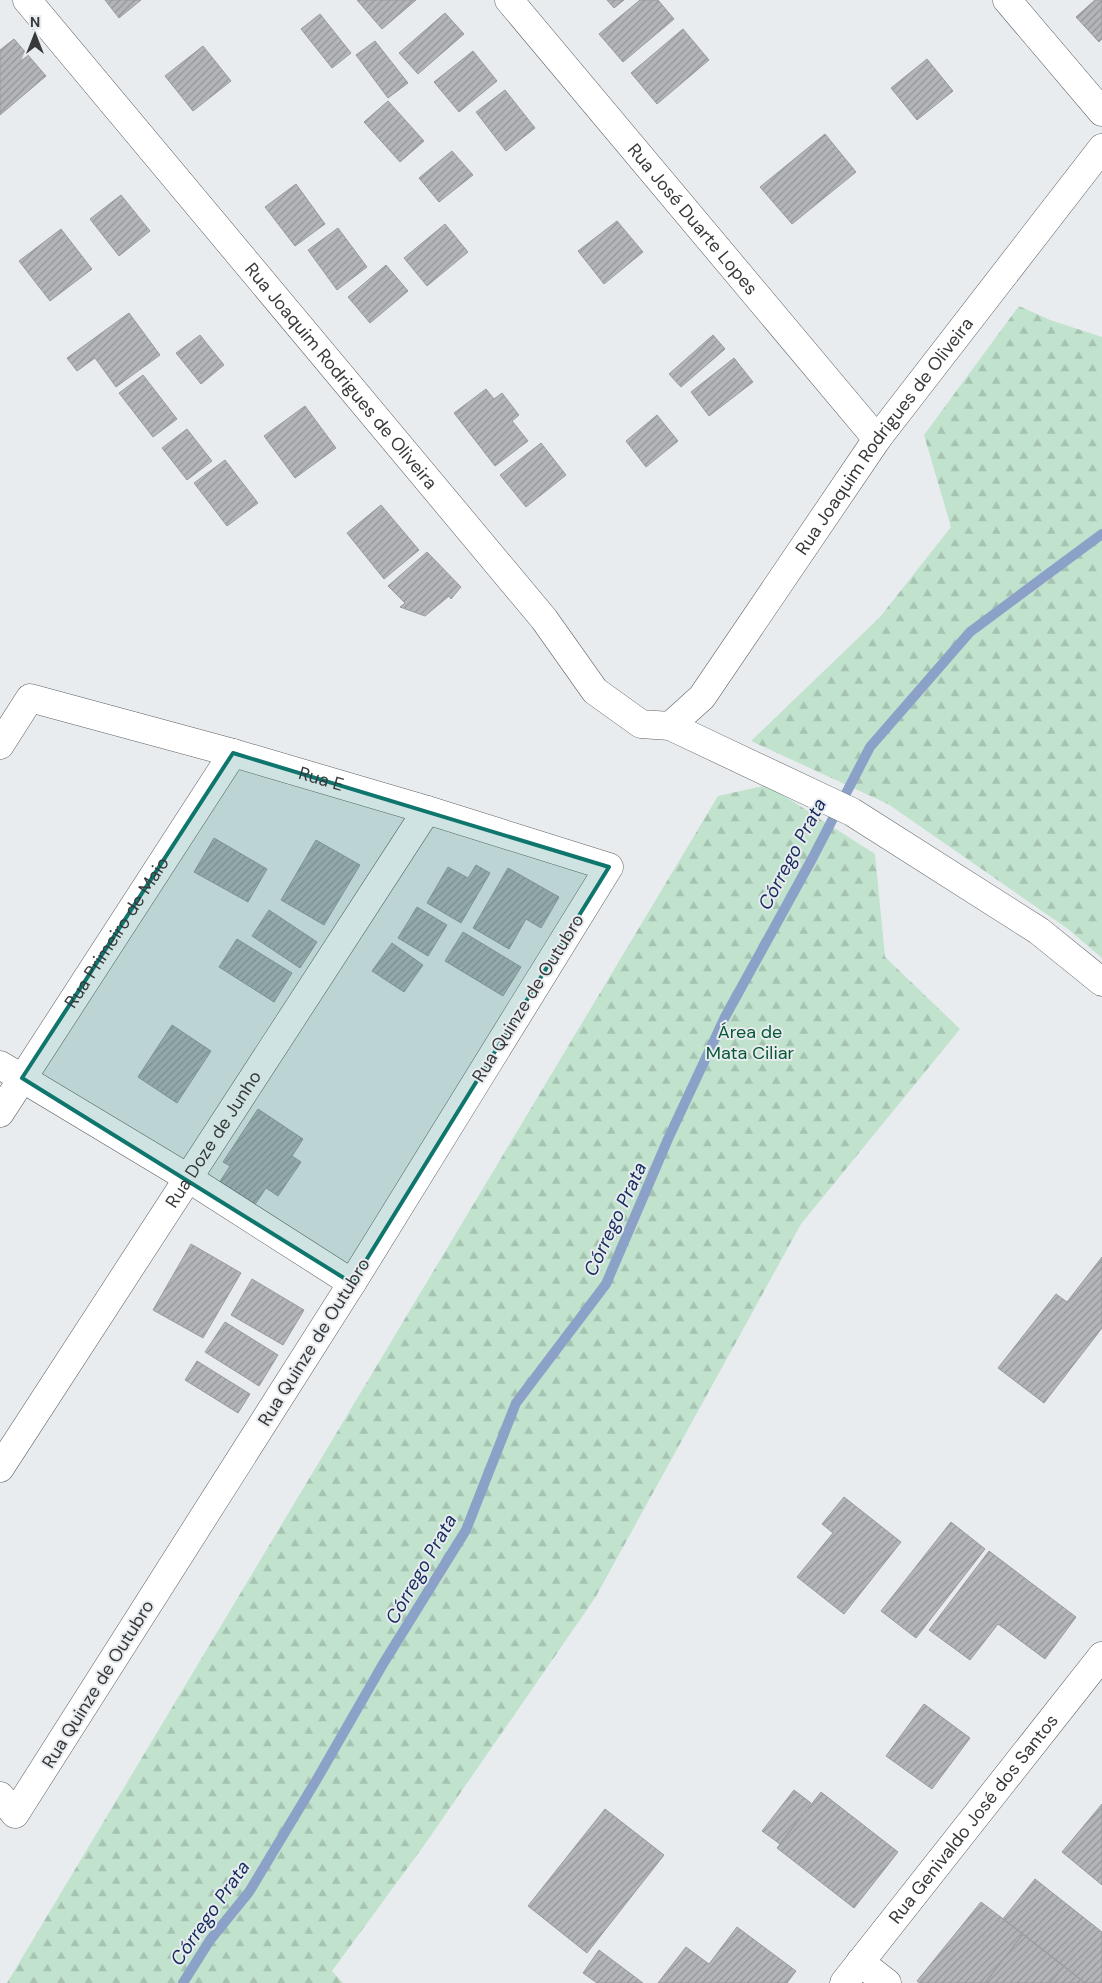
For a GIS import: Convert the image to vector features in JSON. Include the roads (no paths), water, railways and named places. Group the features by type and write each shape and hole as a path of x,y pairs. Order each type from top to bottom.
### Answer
{"street":[{"name":"Rua Joaquim Rodrigues de Oliveira","path":"27,0 544,619 595,691 641,724 670,726 852,812 1039,931 1102,982"},
{"name":"Rua José Duarte Lopes","path":"509,0 877,439"},
{"path":"1007,0 1102,112"},
{"name":"Rua Joaquim Rodrigues de Oliveira","path":"670,726 702,696 877,439 1102,148"},
{"name":"Rua E","path":"0,745 30,698 233,752 609,867"},
{"name":"Rua Primeiro de Maio","path":"0,1113 11,1072 233,752"},
{"name":"Rua Doze de Junho","path":"0,1468 427,810"},
{"name":"Rua Quinze de Outubro","path":"8,1805 352,1283 609,867"},
{"path":"11,1072 188,1178 352,1283"},
{"name":"Rua Genivaldo José dos Santos","path":"844,1983 1102,1656"},
{"path":"860,1962 887,1983"}],"waterway":[{"name":"Córrego Prata","path":"183,1983 210,1940 249,1892 383,1664 466,1530 516,1403 606,1284 668,1139 725,1017 812,859 870,747 970,632 1102,534"}],"park label":[{"name":"Área de Mata Ciliar","path":"750,1042"}]}
